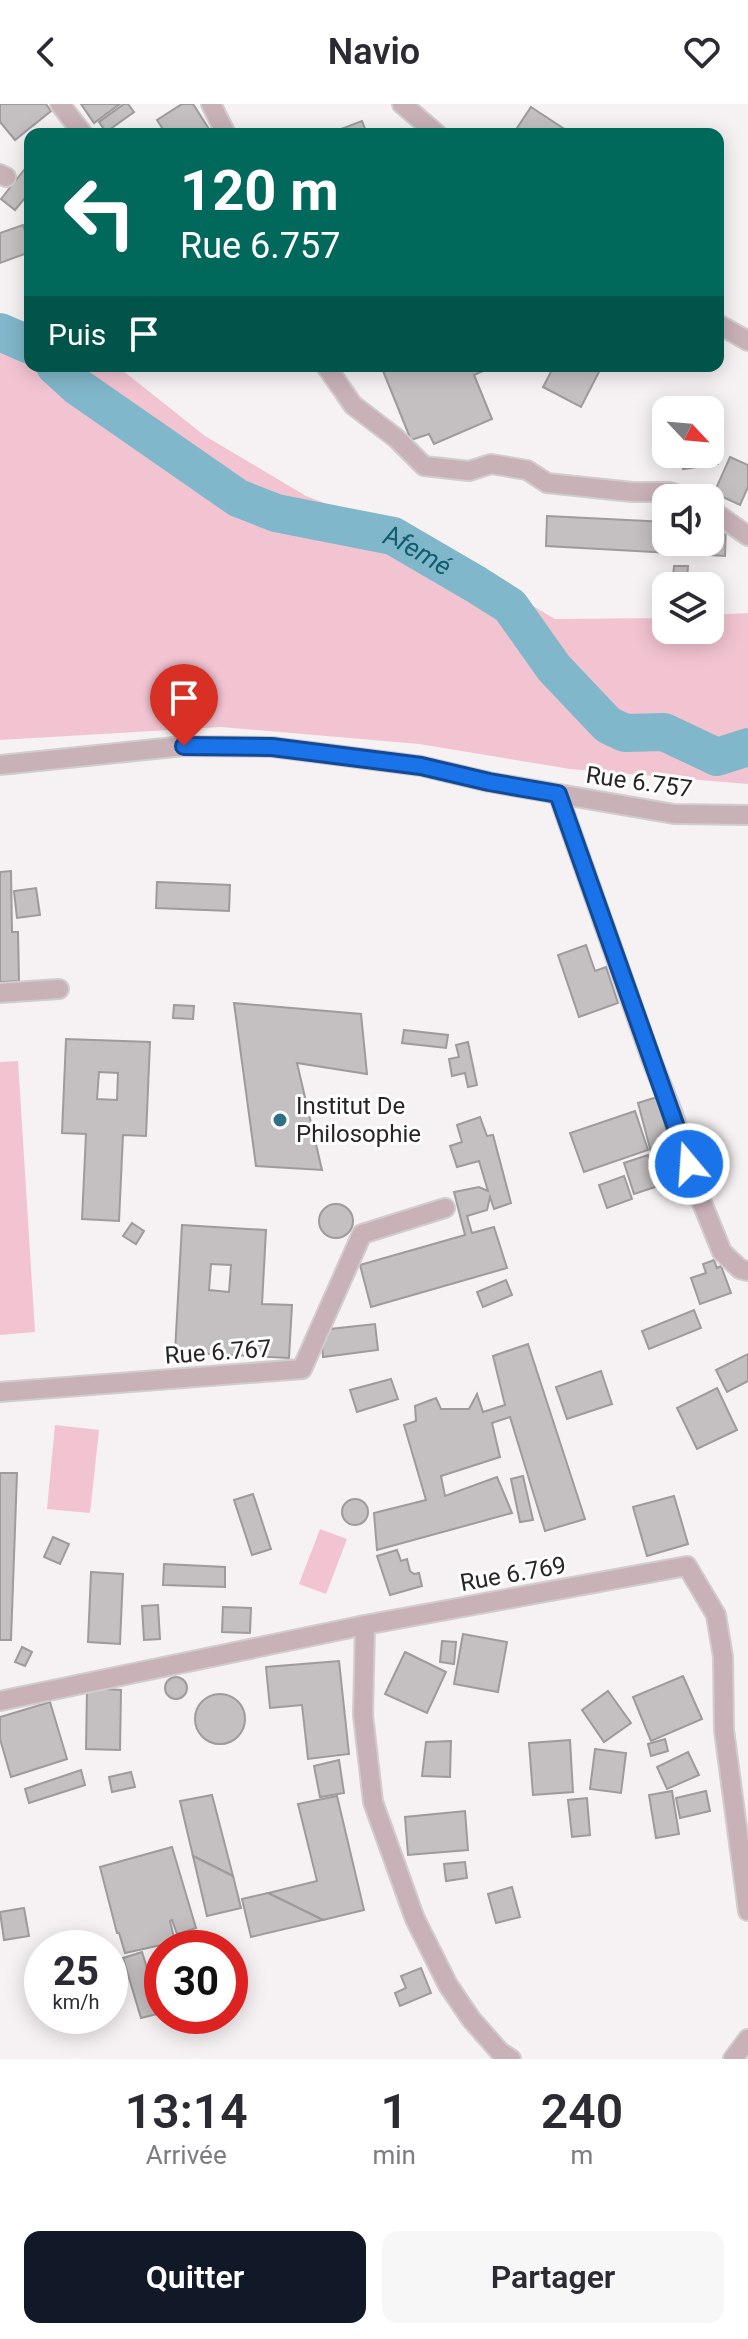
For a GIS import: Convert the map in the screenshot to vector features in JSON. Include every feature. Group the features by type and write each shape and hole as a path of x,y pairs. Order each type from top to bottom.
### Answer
{"street":[{"path":"60,104 78,128"},
{"path":"211,104 223,128"},
{"path":"402,104 430,128"},
{"path":"724,327 748,341"},
{"path":"330,372 353,405 396,438 424,466 469,471 491,464 527,470 547,483 652,492"},
{"path":"724,519 748,536"},
{"name":"Rue 6.757","path":"0,765 171,747 272,747 421,766 489,782 674,814 748,815"},
{"path":"558,794 673,1114 701,1201 722,1252 740,1269 748,1271"},
{"path":"0,993 59,989"},
{"name":"Rue 6.767","path":"0,1392 302,1369 362,1234 445,1208"},
{"name":"Rue 6.769","path":"0,1701 365,1625 687,1566 716,1615 723,1657 724,1730 748,1911"},
{"path":"365,1625 363,1715 373,1802 415,1919 448,1985 471,2019 500,2052 511,2059"},
{"path":"733,2059 748,2039"}],"shaded area":[{"path":"0,317 24,322 24,372 125,372 205,436 306,496 425,542 555,619 652,618 652,644 724,644 724,614 748,613 748,784 570,769 419,744 221,727 0,740"},
{"path":"18,1061 35,1332 0,1335 0,1062"},
{"path":"55,1425 99,1430 90,1513 47,1509"},
{"path":"320,1529 347,1539 326,1594 299,1584"}],"building":[{"path":"0,104 46,104 51,111 30,128 24,128 24,133 15,140 0,122"},
{"path":"81,104 120,104 94,123"},
{"path":"124,104 128,104 134,112 112,128 103,128 99,122"},
{"path":"182,104 193,104 208,128 162,128 157,120"},
{"path":"531,107 563,128 517,128"},
{"path":"362,121 365,128 344,128"},
{"path":"24,170 24,199 15,210 1,199"},
{"path":"23,225 24,254 0,263 0,233"},
{"path":"383,372 481,372 474,375 492,419 434,444 429,434 411,440"},
{"path":"551,372 599,372 581,407 543,387"},
{"path":"730,457 748,465 748,487 740,505 724,498 724,484 718,484"},
{"path":"547,516 652,521 652,552 546,546"},
{"path":"724,526 726,526 724,556"},
{"path":"674,566 688,566 688,572 674,572"},
{"path":"11,871 12,932 18,932 19,981 0,982 0,872"},
{"path":"157,882 230,885 229,911 156,908"},
{"path":"36,888 40,915 17,918 14,891"},
{"path":"586,945 595,971 606,967 618,1003 579,1017 558,955"},
{"name":"Institut De Philosophie","path":"234,1003 361,1014 367,1074 297,1063 322,1170 256,1166"},
{"path":"174,1005 194,1006 193,1019 173,1018"},
{"path":"404,1030 448,1035 446,1048 402,1043"},
{"path":"66,1039 150,1042 146,1136 123,1135 119,1221 82,1219 86,1134 62,1133","holes":["99,1072 118,1073 117,1100 97,1099"]},
{"path":"468,1042 477,1085 468,1087 465,1073 452,1076 449,1059 459,1057 456,1045"},
{"path":"657,1097 671,1146 651,1152 638,1103"},
{"path":"635,1111 648,1150 584,1172 570,1133"},
{"path":"480,1117 487,1136 493,1135 511,1203 494,1209 490,1197 487,1210 467,1216 472,1233 494,1227 507,1268 371,1307 360,1265 465,1235 454,1192 479,1187 488,1191 479,1161 457,1167 450,1146 462,1142 457,1125"},
{"path":"648,1155 658,1186 634,1194 624,1163"},
{"path":"624,1176 632,1199 607,1208 599,1185"},
{"path":"336,1204 348,1209 353,1221 348,1233 336,1238 324,1233 319,1221 324,1209"},
{"path":"132,1223 144,1231 136,1244 123,1236"},
{"path":"182,1225 266,1230 262,1304 292,1305 289,1358 175,1352","holes":["211,1264 231,1265 229,1292 209,1290"]},
{"path":"714,1260 717,1268 721,1266 731,1293 700,1304 691,1278 706,1273 703,1264"},
{"path":"506,1280 512,1295 483,1307 477,1292"},
{"path":"694,1310 701,1328 649,1349 642,1331"},
{"path":"375,1324 378,1350 323,1357 321,1330"},
{"path":"528,1344 585,1519 545,1531 510,1417 492,1423 500,1457 441,1476 445,1496 497,1477 512,1513 377,1550 374,1513 426,1500 404,1425 416,1421 415,1406 436,1398 441,1409 469,1409 477,1394 483,1412 505,1405 493,1356"},
{"path":"748,1354 748,1381 727,1392 716,1370"},
{"path":"601,1371 612,1404 567,1419 556,1387"},
{"path":"391,1379 398,1399 357,1412 350,1390"},
{"path":"717,1388 737,1430 697,1449 677,1408"},
{"path":"0,1473 17,1473 11,1640 0,1640"},
{"path":"523,1476 533,1520 520,1522 511,1479"},
{"path":"253,1494 271,1549 252,1555 234,1500"},
{"path":"674,1496 688,1544 647,1556 633,1507"},
{"path":"355,1499 364,1503 368,1512 364,1521 355,1525 346,1521 342,1512 346,1503"},
{"path":"53,1537 69,1544 60,1564 44,1557"},
{"path":"397,1550 401,1561 407,1559 410,1571 419,1573 422,1586 390,1595 377,1556"},
{"path":"164,1564 225,1567 225,1587 163,1585"},
{"path":"91,1572 123,1574 120,1644 88,1642"},
{"path":"158,1605 160,1639 144,1640 142,1606"},
{"path":"223,1607 251,1608 250,1633 222,1632"},
{"path":"463,1634 507,1642 498,1692 454,1684"},
{"path":"442,1641 456,1642 454,1664 440,1662"},
{"path":"22,1647 32,1652 25,1666 15,1662"},
{"path":"405,1652 446,1672 427,1713 385,1694"},
{"path":"339,1661 349,1754 308,1759 302,1705 270,1708 266,1667"},
{"path":"683,1676 702,1719 651,1741 633,1697"},
{"path":"176,1677 187,1688 176,1699 165,1688"},
{"path":"87,1688 121,1690 120,1750 86,1749"},
{"path":"608,1691 631,1723 604,1742 582,1710"},
{"path":"220,1694 238,1701 245,1719 238,1737 220,1744 202,1737 195,1719 202,1701"},
{"path":"50,1702 67,1759 11,1777 0,1739 0,1717"},
{"path":"665,1739 668,1751 651,1756 648,1744"},
{"path":"570,1740 573,1792 533,1795 529,1743"},
{"path":"451,1741 450,1777 422,1776 426,1742"},
{"path":"595,1749 626,1753 621,1793 590,1789"},
{"path":"688,1752 699,1775 667,1789 657,1767"},
{"path":"339,1760 344,1793 320,1797 314,1766"},
{"path":"81,1770 85,1785 29,1803 25,1789"},
{"path":"131,1772 135,1787 112,1792 109,1777"},
{"path":"672,1791 679,1834 656,1838 649,1795"},
{"path":"706,1791 710,1811 680,1818 676,1798"},
{"path":"212,1795 233,1876 193,1856 180,1801"},
{"path":"337,1796 364,1910 323,1920 268,1893 317,1881 298,1804"},
{"path":"587,1798 590,1835 572,1837 568,1800"},
{"path":"465,1811 468,1850 408,1855 405,1817"},
{"path":"172,1847 196,1928 176,1930 172,1920 172,1930 144,1930 144,1949 128,1952 128,1930 116,1930 100,1867"},
{"path":"193,1856 233,1876 241,1908 207,1916"},
{"path":"465,1862 467,1878 446,1881 444,1864"},
{"path":"512,1887 520,1917 496,1923 488,1894"},
{"path":"268,1893 323,1920 251,1937 242,1899"},
{"path":"24,1908 28,1930 24,1930 24,1937 4,1940 0,1912"},
{"path":"142,1952 144,1958 144,2017 141,2018 128,1975 128,1956"},
{"path":"421,1968 431,1993 400,2006 395,1993 406,1988 401,1976"}],"waterway":[{"name":"Afemé","path":"0,332 24,342"},
{"name":"Afemé","path":"62,372 78,387 238,498 276,513 393,536 510,606 554,668 608,725 625,733 664,732 717,757 748,747"}],"place":[{"name":"Institut De Philosophie","path":"280,1120"}],"route":[{"path":"184,746 272,747 421,766 558,794 689,1164"}]}
